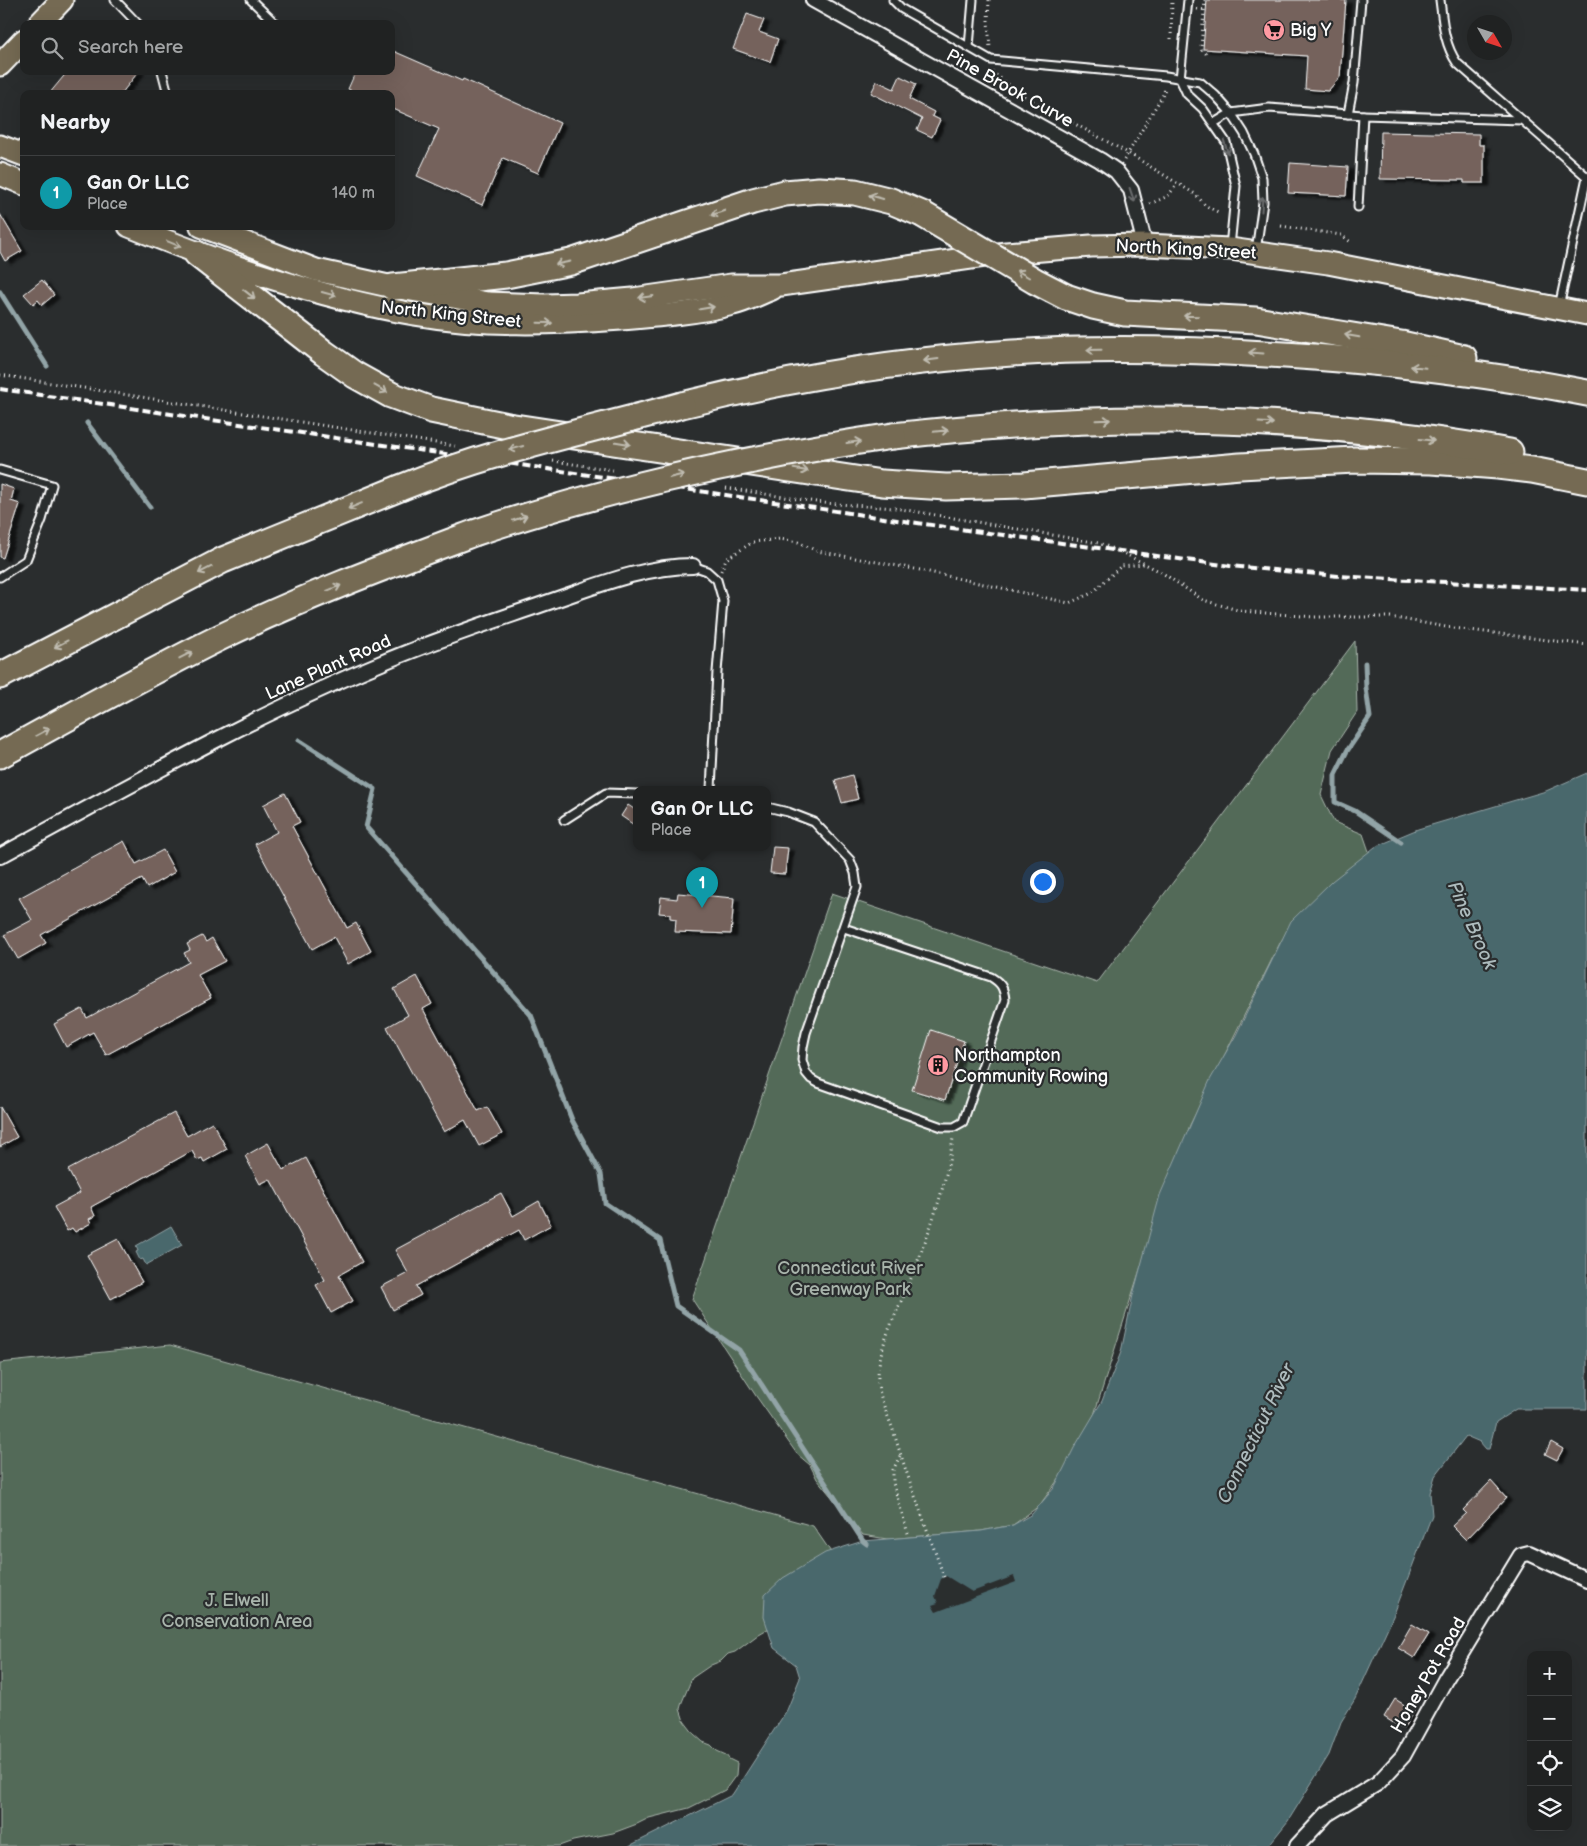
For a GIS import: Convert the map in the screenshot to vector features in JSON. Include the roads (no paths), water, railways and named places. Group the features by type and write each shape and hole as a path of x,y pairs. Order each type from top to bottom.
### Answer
{"highway":[{"path":"393,287 506,275 571,262 753,201 793,192 819,190 855,192 891,201 922,214 1035,281 1066,297 1093,306 1125,313 1256,320 1401,344 1480,362 1587,392"},
{"path":"196,254 324,353 355,375 383,391 431,410 508,426 882,482 946,487 1032,485 1222,467 1355,460 1432,461 1498,466 1532,470 1587,481"},
{"path":"0,676 223,560 400,488 501,452 682,405 772,384 892,365 1012,353 1120,350 1250,352 1367,361 1489,376 1587,392"},
{"path":"0,755 222,637 315,596 474,533 531,514 641,484 774,455 893,436 993,426 1163,420 1281,424 1396,436 1507,451 1587,466"}],"main road":[{"path":"43,20 62,0"},
{"path":"0,146 20,154"},
{"path":"0,174 20,182"},
{"name":"North King Street","path":"139,230 196,254 282,282 373,306 416,314 494,322 553,323 658,316 734,304 781,285"},
{"name":"North King Street","path":"211,230 316,270 393,287 488,303 545,306 633,299 730,285 781,285 1006,253 1091,246 1145,245 1230,249 1359,268 1587,314"}],"street":[{"name":"Pine Brook Curve","path":"813,0 1100,160 1116,171 1131,190 1145,245"},
{"name":"Lane Plant Road","path":"0,856 251,723 378,664 477,626 606,584 656,569 673,566 693,566"},
{"name":"Honey Pot Road","path":"1297,1846 1327,1814 1378,1784 1403,1756 1445,1680 1522,1555 1529,1553 1587,1580"}],"lane":[{"path":"115,0 134,20"},
{"path":"251,0 272,20"},
{"path":"893,0 902,9 991,60 1166,76 1200,82 1216,96 1244,133 1262,178 1263,202 1256,252"},
{"path":"970,47 973,0"},
{"path":"1188,0 1180,79 1187,94 1203,109 1226,142 1236,186 1230,249"},
{"path":"1348,114 1354,83 1361,0"},
{"path":"1440,0 1444,37 1450,54 1457,63 1587,177 1558,308"},
{"path":"163,75 167,90"},
{"path":"1214,123 1230,113 1269,108 1363,115 1522,120"},
{"path":"1358,207 1363,115"},
{"path":"0,470 52,484 42,520 26,560 0,577"},
{"path":"693,566 707,570 717,580 723,601 711,786"},
{"path":"564,820 606,793 633,794"},
{"path":"771,809 788,812 814,822 850,860 855,873 857,887 806,1032 802,1060 806,1072 811,1079 818,1083 942,1127 954,1127 963,1122 1005,1000 1004,990 1000,982 991,977 844,928"}],"water":[{"name":"Connecticut River","path":"1587,773 1587,1409 1516,1409 1496,1422 1489,1449 1486,1449 1480,1442 1466,1436 1435,1476 1430,1493 1432,1515 1394,1614 1355,1699 1341,1722 1329,1755 1288,1821 1268,1846 629,1846 732,1795 787,1710 800,1678 796,1665 774,1648 764,1617 765,1595 783,1578 825,1553 863,1541 981,1531 1013,1525 1032,1514 1054,1488 1074,1448 1102,1401 1121,1352 1133,1295 1160,1195 1210,1080 1236,1035 1291,921 1332,881 1375,847 1418,829 1546,791"},
{"path":"171,1226 182,1245 146,1265 143,1259 140,1260 136,1252 138,1251 136,1246"}],"waterway":[{"path":"0,292 47,366"},
{"path":"87,423 150,507"},
{"name":"Pine Brook","path":"1365,663 1370,717 1347,751 1335,775 1335,802 1355,811 1401,842"},
{"path":"299,740 375,789 366,827 531,1015 572,1120 601,1174 605,1203 660,1240 676,1306 739,1350 863,1541 867,1544"}],"railway":[{"path":"0,389 952,528 1230,566 1338,576 1587,590"}],"place":[{"name":"Big Y","path":"1274,30"},
{"name":"Gan Or LLC","path":"702,908"},
{"name":"Northampton Community Rowing","path":"938,1065"}],"park label":[{"name":"Connecticut River Greenway Park","path":"850,1278"},
{"name":"J. Elwell Conservation Area","path":"237,1610"}]}
